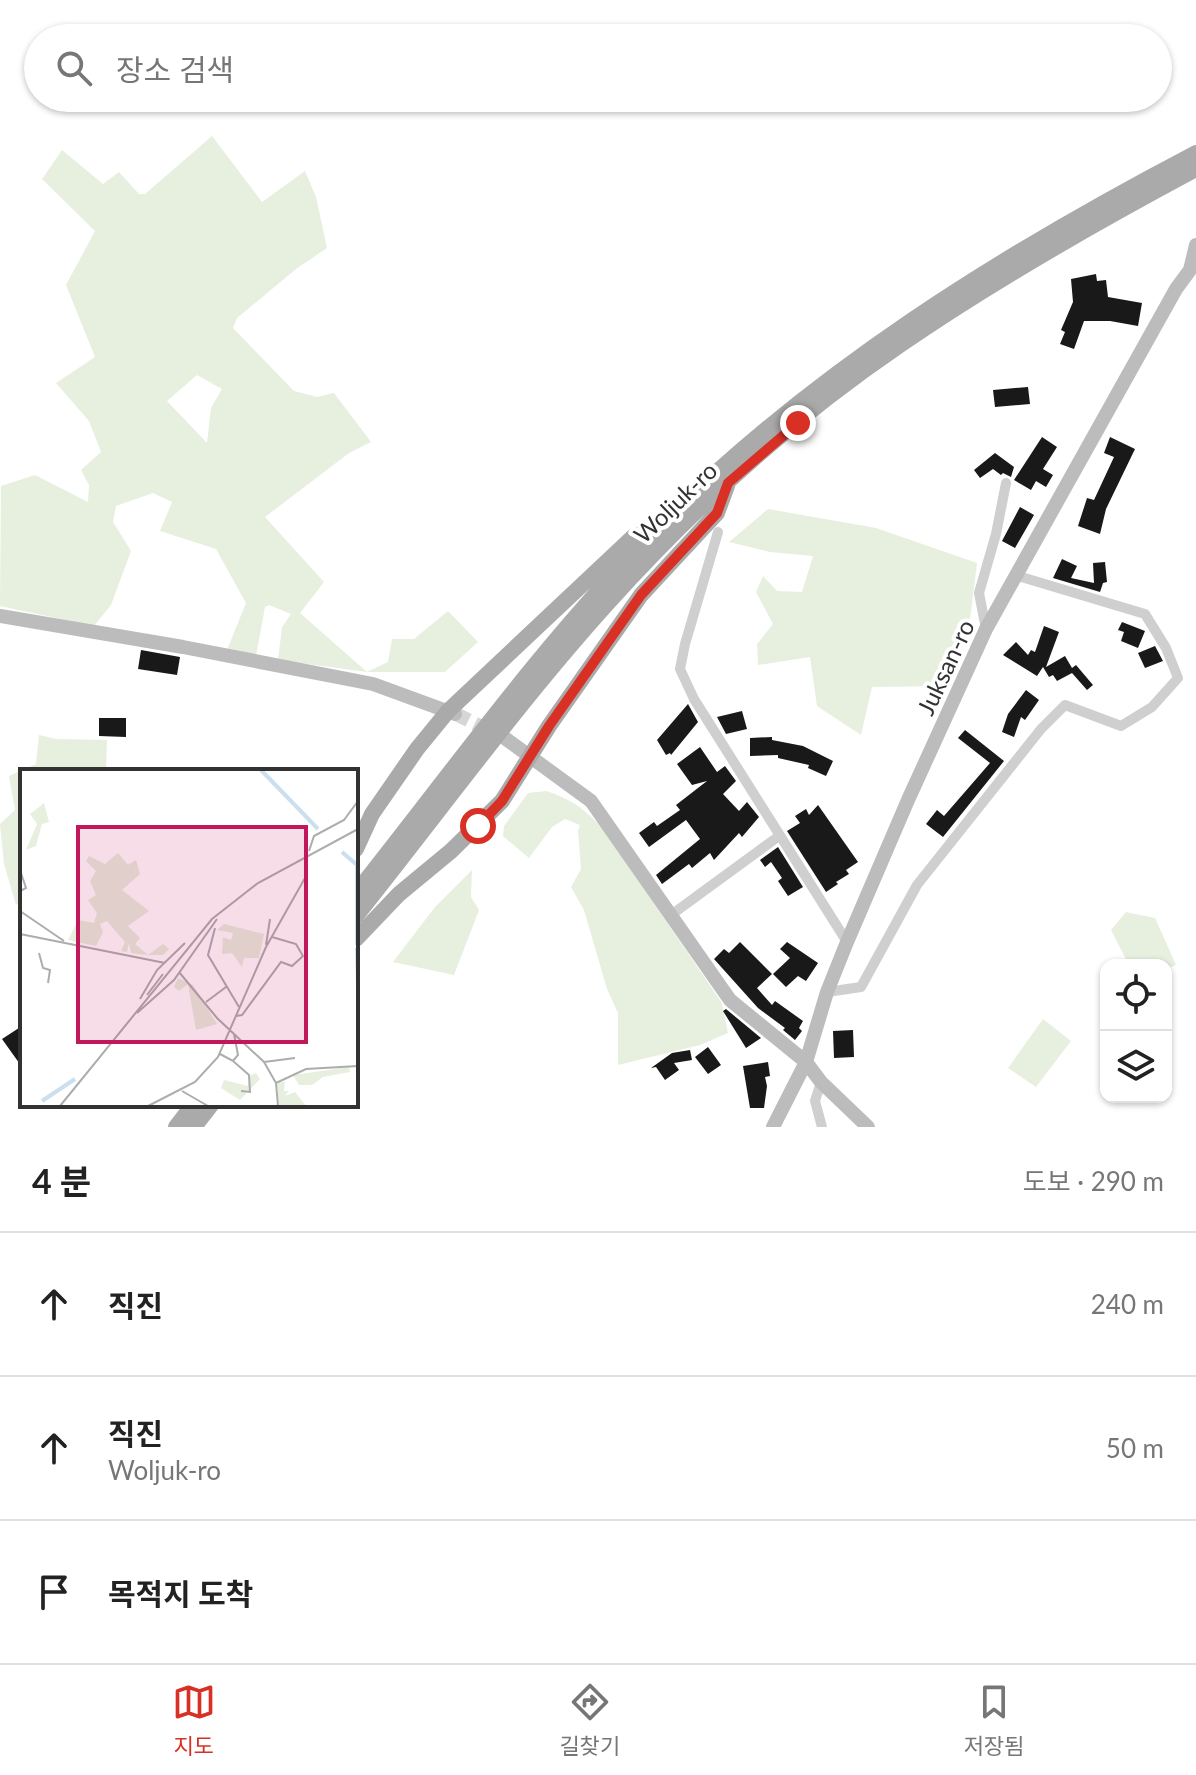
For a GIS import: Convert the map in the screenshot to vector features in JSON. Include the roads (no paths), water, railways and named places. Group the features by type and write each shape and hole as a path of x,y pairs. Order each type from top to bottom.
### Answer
{"main road":[{"name":"Woljuk-ro","path":"358,890 539,657 655,531 706,482 794,406 874,345 946,296 1196,153"},
{"name":"Woljuk-ro","path":"358,913 552,667 606,604 671,536 728,483 798,423 897,347 1047,252 1196,169"},
{"path":"358,937 399,894 478,826 502,801 557,714 641,595 717,513 728,483"},
{"path":"358,845 381,801 417,749 634,536 655,531"},
{"path":"176,1127 191,1107"},
{"path":"194,1127 209,1107"}],"street":[{"name":"Juksan-ro","path":"773,1127 806,1062 827,992 847,942 986,629 1176,289 1190,270 1196,245"},
{"path":"986,629 979,593 996,534 1006,483"},
{"path":"718,532 680,669 694,699 847,942"},
{"path":"827,992 861,987 917,885 1041,729 1065,705 1121,726 1152,707 1178,678 1166,648 1145,614 1018,576"},
{"path":"0,616 373,684 452,712"},
{"path":"506,739 591,801 730,1000 806,1062 821,1082 868,1127"},
{"path":"671,915 779,836"},
{"path":"821,1082 815,1101 822,1127"}],"tunnel":[{"path":"456,714 492,732"}]}
